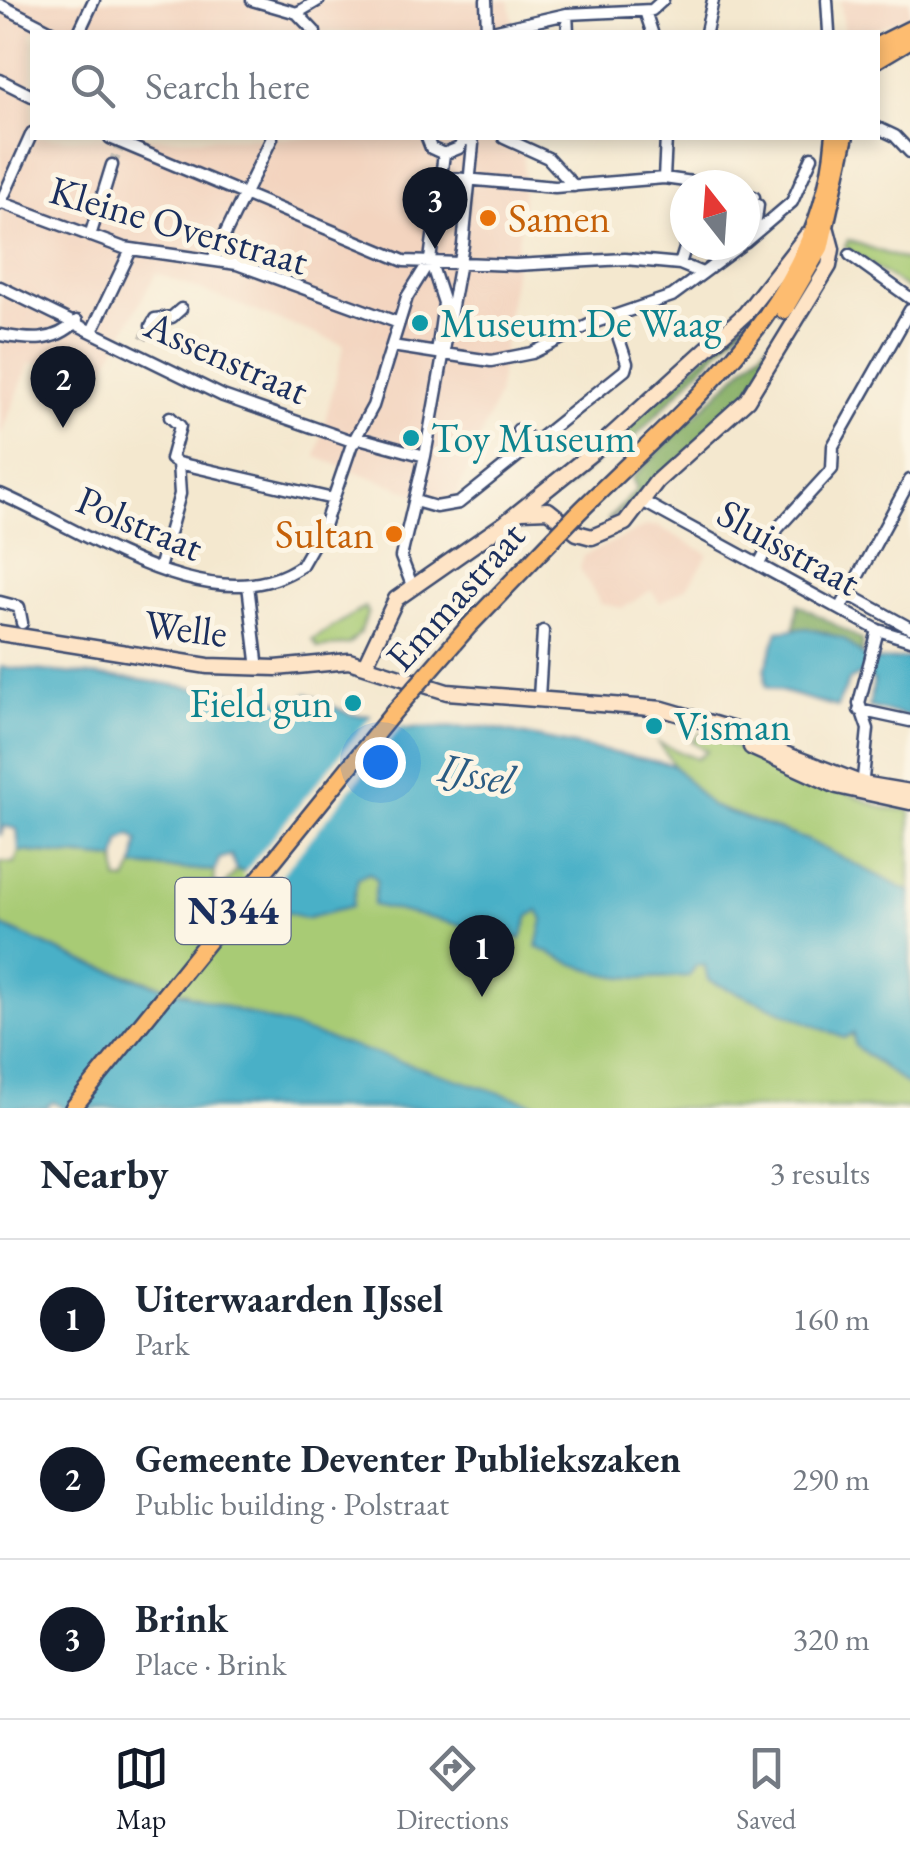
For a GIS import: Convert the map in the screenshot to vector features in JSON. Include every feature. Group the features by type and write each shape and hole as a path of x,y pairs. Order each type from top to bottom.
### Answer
{"main road":[{"path":"880,44 910,29"},
{"path":"880,58 910,40"},
{"name":"Emmastraat","path":"73,1108 469,626 740,350 775,322 796,285 826,250 823,223 834,140"},
{"name":"Emmastraat","path":"796,285 805,255 823,223 844,140"}],"street":[{"path":"80,30 94,0"},
{"path":"252,0 297,14 313,30"},
{"path":"297,14 298,0"},
{"path":"297,14 319,0"},
{"path":"486,0 487,30"},
{"path":"496,30 567,14 658,8 663,0"},
{"path":"706,30 713,0"},
{"path":"827,0 829,30"},
{"path":"0,5 49,30"},
{"path":"639,10 651,30"},
{"path":"567,14 568,30"},
{"path":"0,80 30,95"},
{"path":"880,129 895,136 910,152"},
{"path":"0,203 30,137"},
{"path":"116,140 389,257 626,260 680,264 702,273"},
{"path":"213,259 271,140"},
{"path":"428,140 431,148 444,154 460,148 465,140"},
{"path":"413,588 402,558 425,456 458,260 470,179 473,144 468,140"},
{"path":"508,140 548,158 574,186"},
{"path":"664,178 666,140"},
{"path":"441,354 444,303 430,260 444,154"},
{"path":"760,229 792,202 812,156"},
{"path":"90,236 112,165"},
{"path":"442,177 574,186 670,179"},
{"name":"Kleine Overstraat","path":"0,203 131,250 213,259 259,270 399,323"},
{"path":"365,665 391,604 541,496 745,314 823,223"},
{"path":"93,329 131,250"},
{"path":"805,255 826,250"},
{"name":"Emmastraat","path":"521,511 548,510 583,534 597,536 619,527 657,480 747,400 829,266 826,250"},
{"path":"850,255 910,298"},
{"name":"Polstraat","path":"0,494 159,569 202,584 248,584 301,566 313,549 357,440 407,297 430,260"},
{"path":"680,264 681,260"},
{"path":"392,346 491,361 510,359 656,304 720,260"},
{"path":"776,277 796,285"},
{"name":"Assenstraat","path":"0,287 77,321 222,396 357,440 425,456"},
{"path":"151,326 155,319 172,318 180,308"},
{"path":"759,564 778,528 832,468 833,446 910,310"},
{"path":"415,502 436,507 460,504 538,444 626,368 612,318"},
{"path":"0,334 38,341 68,330 77,321"},
{"path":"136,352 143,339"},
{"path":"170,418 180,426 170,460 333,498"},
{"path":"518,430 538,444"},
{"path":"159,569 180,494 178,462"},
{"path":"840,609 910,480"},
{"name":"Emmastraat","path":"541,496 583,534"},
{"name":"Sluisstraat","path":"642,501 878,630 910,640"},
{"path":"248,584 258,669"},
{"name":"Sluisstraat","path":"848,594 910,628"},
{"path":"0,602 20,606 22,623"},
{"path":"862,789 868,729 860,710 865,673 878,630"},
{"path":"539,698 543,631"},
{"name":"Welle","path":"0,633 178,664 258,669 349,661 430,691"},
{"path":"430,691 638,706 722,726 768,758 910,802"},
{"path":"430,691 486,705 638,706"},
{"path":"860,710 910,722"},
{"path":"862,789 910,792"}],"shaded area":[{"path":"0,0 509,0 515,30 30,30 30,140 524,140 523,203 498,395 454,502 430,499 316,457 344,345 156,273 104,369 30,363 0,436"},
{"path":"840,0 910,0 910,15 873,30 845,30"},
{"path":"647,526 658,526 708,554 699,570 687,587 660,603 651,590 623,608 601,604 580,569 583,556"}],"green space":[{"path":"848,240 910,262 910,291 845,247"},
{"path":"771,296 614,459 604,454 565,490 566,483 614,440 616,448 623,442 615,438"},
{"path":"786,326 757,379 736,407 607,521 637,489 632,478"},
{"path":"798,604 862,640 862,656 831,635 813,630 794,631"},
{"path":"365,607 368,612 360,633 349,644 318,648 312,640"},
{"path":"701,733 884,808 910,810 910,892 807,840 711,806 679,774 659,743 697,759 707,751 692,742"},
{"path":"19,851 116,859 118,880 127,881 134,866 215,871 214,883 222,888 237,870 271,874 384,872 580,919 697,958 808,1009 910,1074 910,1108 94,1108 187,993 84,962 0,925 0,862 15,863"}],"water":[{"path":"807,628 844,639 869,661 910,658 910,717 869,707 874,681 864,673 849,681 837,707 766,687 765,670 778,631"},
{"name":"IJssel","path":"0,667 133,679 296,703 307,694 349,714 390,718 403,728 486,727 673,765 711,806 807,840 910,892 910,1087 855,1046 853,1033 844,1038 708,980 705,966 696,965 689,976 627,977 594,971 537,947 543,920 538,911 529,916 521,939 373,905 377,879 369,873 358,878 352,906 305,918 283,911 280,877 236,870 231,855 219,859 215,871 134,866 138,841 131,835 120,841 116,859 19,851 17,829 4,826 0,836"},
{"path":"0,925 84,962 548,1108 63,1108 53,1102 45,1108 0,1108"}],"pier":[{"path":"377,709 404,723 276,882 241,876"}],"tunnel":[{"path":"112,165 122,142"},
{"path":"143,339 151,326"}],"place":[{"name":"Samen","path":"488,218"},
{"name":"Brink","path":"435,249"},
{"name":"Museum De Waag","path":"420,323"},
{"name":"Gemeente Deventer Publiekszaken","path":"63,428"},
{"name":"Toy Museum","path":"411,438"},
{"name":"Sultan","path":"394,534"},
{"name":"Field gun","path":"353,703"},
{"name":"Visman","path":"654,726"},
{"name":"Uiterwaarden IJssel","path":"482,997"}]}
